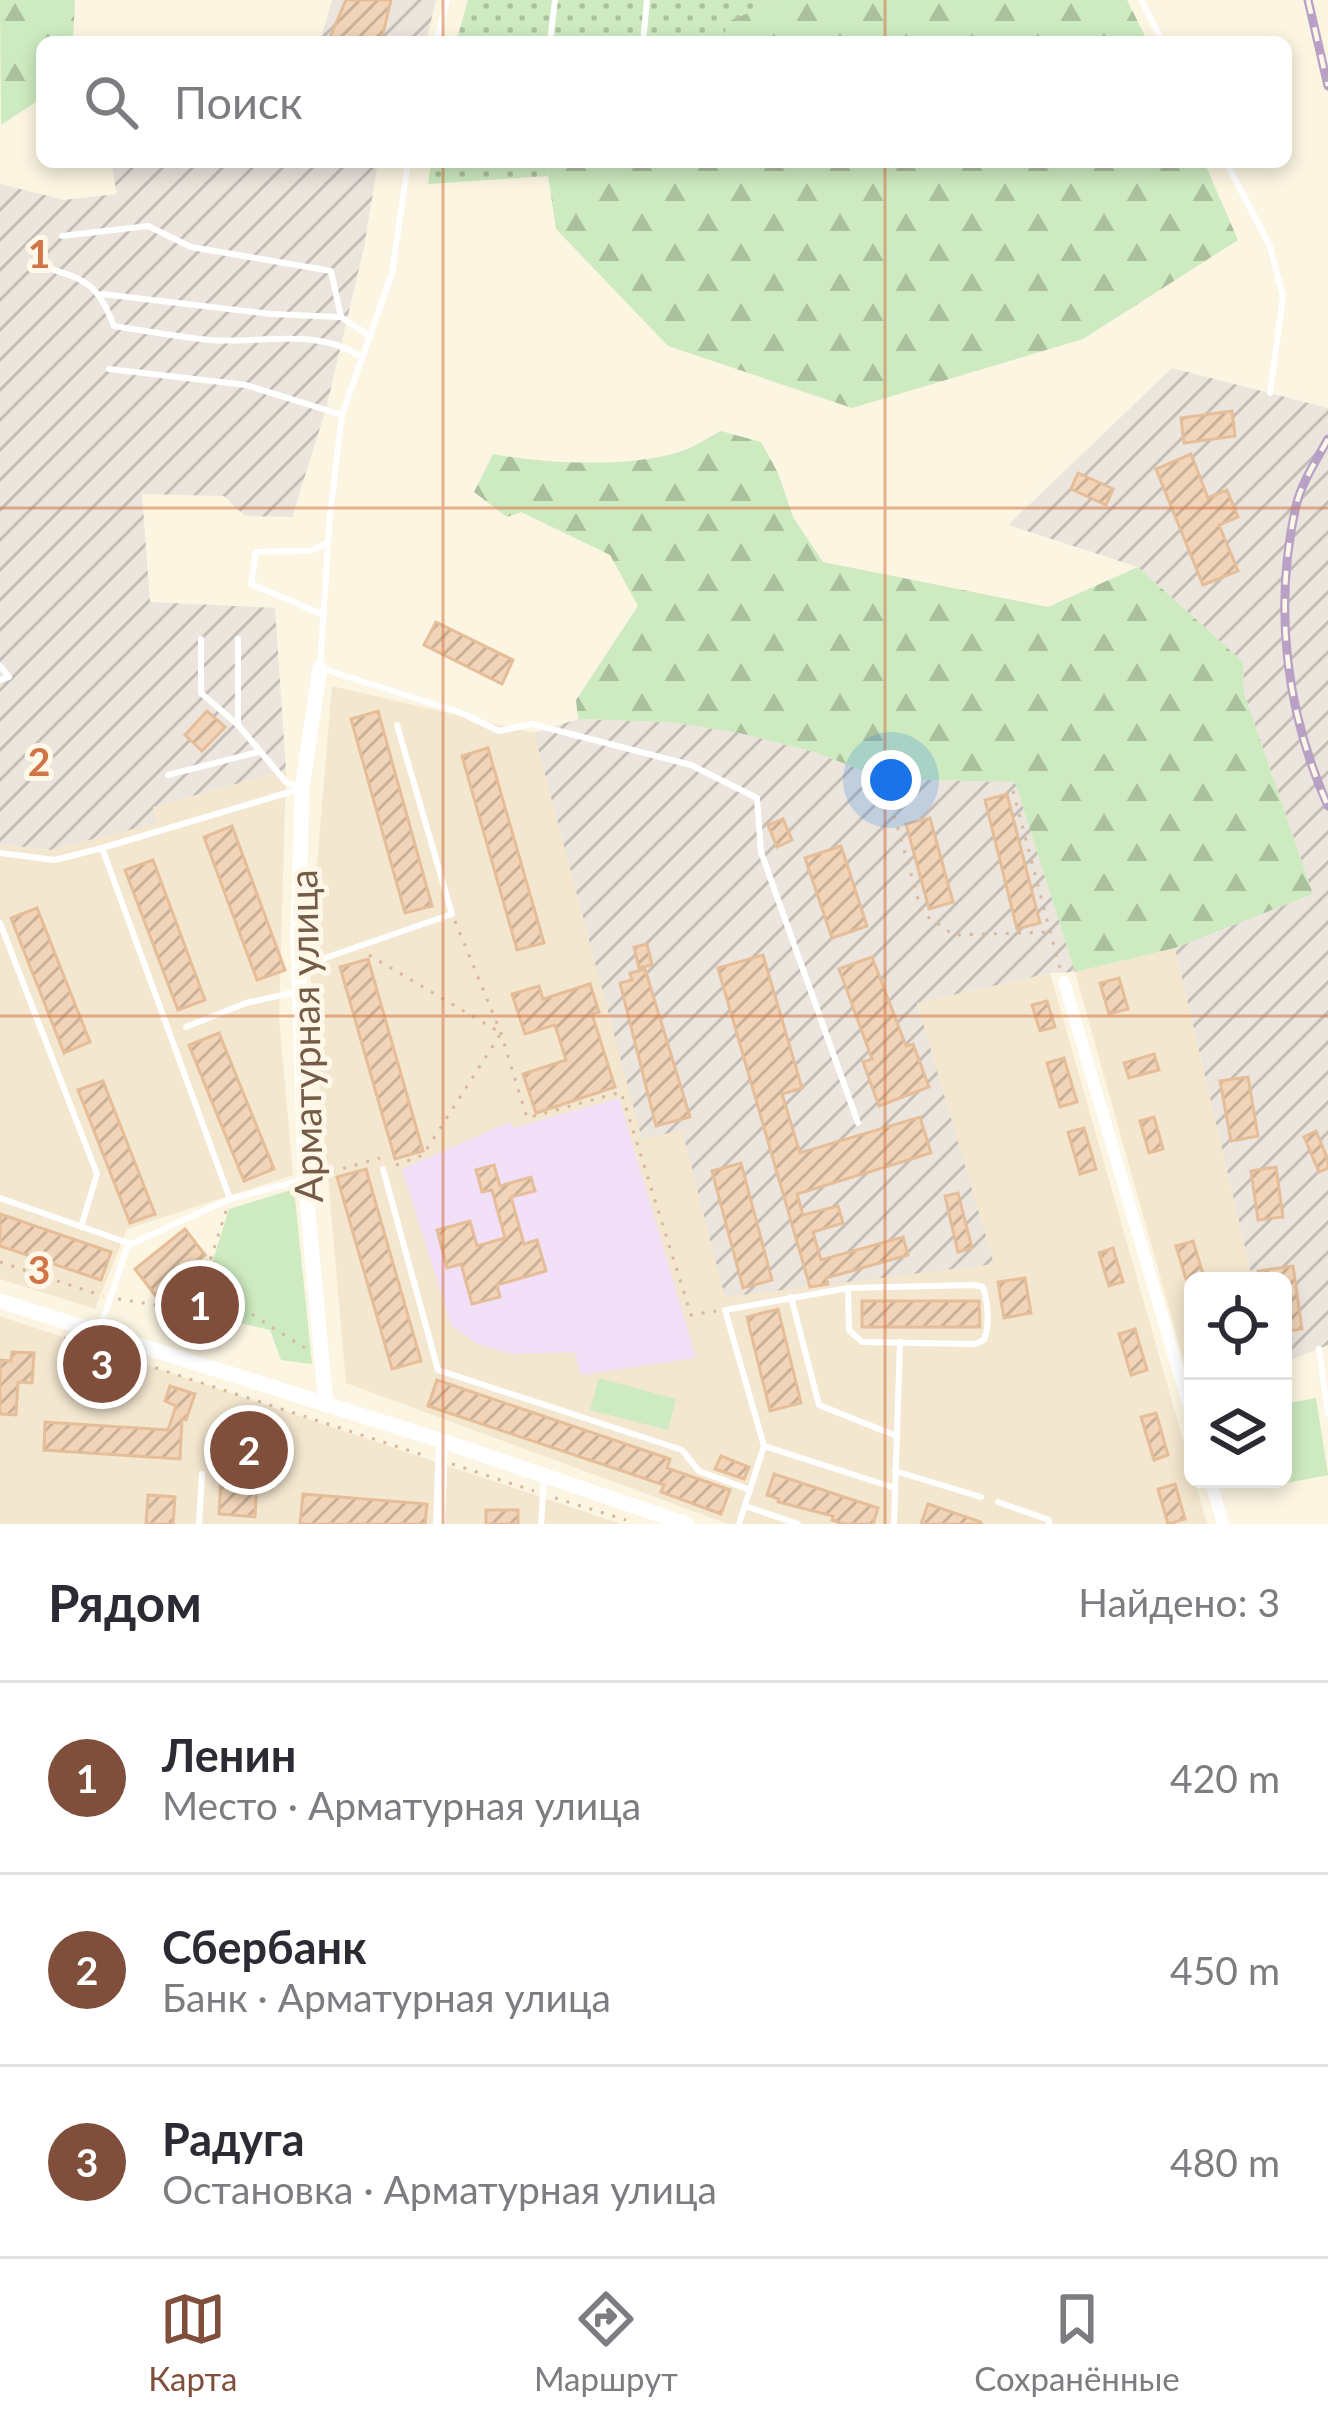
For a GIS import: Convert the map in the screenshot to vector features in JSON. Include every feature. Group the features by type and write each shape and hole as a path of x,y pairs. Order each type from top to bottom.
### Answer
{"street":[{"name":"Арматурная улица","path":"320,668 302,788 299,991 305,1179 326,1405"},
{"path":"1064,982 1184,1390"},
{"path":"0,1301 687,1524"},
{"path":"439,1524 442,1441"},
{"path":"1213,1488 1223,1524"}],"lane":[{"path":"438,36 447,0"},
{"path":"551,36 555,0"},
{"path":"644,36 647,0"},
{"path":"1141,0 1160,36"},
{"path":"407,168 392,273 342,415 320,668 459,712 499,731 532,724 691,765 757,798 761,852 858,1123"},
{"path":"1229,168 1270,246 1283,296 1270,393"},
{"path":"62,236 148,226 191,247 332,271 341,317"},
{"path":"31,262 94,285 114,326 214,340 274,339 344,346 360,357"},
{"path":"102,295 341,317 368,335"},
{"path":"109,369 246,385 342,415"},
{"path":"324,615 251,584 256,552 310,551 328,543"},
{"path":"201,639 201,693 238,725 289,785 302,788"},
{"path":"238,639 238,725"},
{"path":"0,666 9,677 0,680"},
{"path":"299,968 452,914 397,725"},
{"path":"168,775 260,751"},
{"path":"0,854 55,860 302,788"},
{"path":"102,848 230,1199"},
{"path":"0,922 97,1174 81,1227"},
{"path":"187,1027 246,1003 299,991"},
{"path":"383,1169 438,1370 682,1450 699,1472 750,1490"},
{"path":"0,1198 131,1244 230,1199 305,1179"},
{"path":"99,1331 131,1244"},
{"path":"739,1524 764,1446 725,1310 848,1288 983,1287 988,1332 975,1343 854,1339 849,1330 848,1288"},
{"path":"791,1298 819,1405 897,1436"},
{"path":"893,1524 900,1342"},
{"path":"1319,1349 1328,1414"},
{"path":"764,1446 895,1487"},
{"path":"896,1471 981,1497"},
{"path":"199,1524 202,1474"},
{"path":"541,1524 544,1476"},
{"path":"998,1502 1049,1520 1049,1524"},
{"path":"745,1506 798,1524"}],"path":[{"path":"1013,790 1064,982"},
{"path":"891,804 922,914 955,935 1050,932"},
{"path":"452,914 501,1033 526,1118 621,1092 691,1315 725,1310"},
{"path":"357,947 501,1033"},
{"path":"305,1179 380,1157 383,1169 423,1155 501,1033"},
{"path":"0,1262 110,1298 156,1305 211,1258 230,1199"},
{"path":"191,1276 322,1359"},
{"path":"66,1339 639,1524"}],"shaded area":[{"path":"332,0 436,0 427,36 322,36"},
{"path":"112,168 377,168 364,247 326,409 292,517 245,516 224,496 142,494 150,602 275,608 286,770 153,807 156,823 50,850 0,844 0,184 64,200 117,194"},
{"path":"1172,368 1328,408 1328,1345 1292,1359 1292,1272 1251,1272 1175,948 1313,894 1244,693 1243,662 1138,567 1008,525"},
{"path":"332,686 534,733 643,1139 682,1129 916,1003 1050,973 1184,1443 1184,1488 1197,1488 1207,1524 728,1524 346,1383 309,961"},
{"path":"578,719 670,722 739,733 814,752 885,779 1015,782 1075,972 1050,973 917,1003 994,1264 725,1297 682,1130 642,1139 534,733"},
{"path":"286,770 279,1017 293,1175 127,1229 95,1309 0,1279 0,844 50,850 156,822 152,807"},
{"path":"1175,948 1251,1272 1184,1272 1184,1362 1075,972"},
{"path":"619,1098 696,1358 581,1375 574,1352 512,1354 477,1344 451,1325 402,1169 510,1122 513,1128"},
{"path":"0,1316 219,1389 621,1524 0,1524"}],"green space":[{"path":"0,0 75,0 73,36 36,36 36,102 1,125"},
{"path":"468,0 778,0 724,23 727,36 458,36"},
{"path":"778,0 1127,0 1145,36 727,36 724,23"},
{"path":"430,168 547,168 548,176 428,184"},
{"path":"547,168 1207,168 1238,240 1083,339 852,408 668,346 556,229"},
{"path":"721,431 761,442 793,517 823,562 1048,607 1138,567 1243,662 1244,693 1313,894 1175,948 1075,972 1015,782 885,779 814,752 739,733 670,722 578,719 576,700 638,606 610,555 521,512 507,517 474,492 493,454 561,462 636,460 684,450"},
{"path":"294,1189 312,1364 281,1360 270,1330 224,1319 213,1260 229,1209"},
{"path":"599,1378 676,1399 668,1430 590,1410"},
{"path":"1316,1398 1328,1475 1292,1482 1292,1402"}],"building":[{"path":"346,0 391,0 382,36 331,36"},
{"path":"1232,411 1235,436 1184,443 1181,418"},
{"path":"1191,454 1208,498 1227,490 1238,517 1219,525 1238,571 1203,585 1156,469"},
{"path":"1078,473 1113,489 1106,505 1071,489"},
{"path":"436,622 513,660 502,684 424,645"},
{"path":"207,711 225,727 202,751 185,735"},
{"path":"378,711 432,906 405,913 351,719"},
{"path":"488,748 544,943 517,950 462,756"},
{"path":"1007,794 1040,923 1017,929 985,800"},
{"path":"930,818 953,902 929,909 906,824"},
{"path":"783,819 792,840 777,847 768,825"},
{"path":"232,826 285,970 257,980 204,837"},
{"path":"841,846 867,926 832,938 805,858"},
{"path":"153,860 205,1000 178,1010 125,870"},
{"path":"37,908 90,1042 64,1053 11,918"},
{"path":"647,944 652,965 639,968 634,947"},
{"path":"763,955 802,1088 782,1094 800,1153 920,1117 931,1153 797,1194 803,1215 838,1206 843,1223 813,1232 821,1260 903,1237 908,1255 826,1278 828,1284 810,1287 718,968"},
{"path":"872,957 906,1046 913,1044 929,1087 879,1106 863,1062 872,1059 839,969"},
{"path":"368,959 423,1151 395,1159 340,967"},
{"path":"645,969 690,1117 656,1126 620,983 632,980 630,973"},
{"path":"1119,978 1128,1009 1109,1014 1100,983"},
{"path":"590,984 599,1012 592,1014 615,1087 536,1113 523,1074 566,1060 555,1025 525,1034 512,994 539,986 543,999"},
{"path":"1047,1001 1055,1027 1040,1031 1032,1005"},
{"path":"219,1033 274,1169 244,1181 189,1045"},
{"path":"1154,1054 1159,1070 1129,1078 1124,1063"},
{"path":"1064,1058 1077,1102 1060,1107 1047,1063"},
{"path":"1248,1077 1258,1136 1231,1141 1220,1081"},
{"path":"103,1081 155,1214 130,1223 78,1090"},
{"path":"1154,1117 1163,1149 1149,1153 1140,1121"},
{"path":"1084,1128 1096,1169 1080,1174 1068,1132"},
{"path":"1316,1131 1328,1160 1328,1168 1319,1172 1304,1137"},
{"path":"741,1163 772,1280 743,1288 712,1171"},
{"path":"494,1165 500,1186 531,1177 535,1191 511,1197 524,1244 537,1240 546,1271 497,1285 500,1297 472,1304 461,1264 447,1268 437,1230 470,1221 477,1246 505,1238 492,1190 482,1192 476,1170"},
{"path":"1276,1167 1283,1217 1258,1220 1251,1171"},
{"path":"366,1169 421,1361 392,1369 337,1177"},
{"path":"958,1193 972,1248 958,1252 945,1196"},
{"path":"0,1214 111,1252 101,1280 0,1246"},
{"path":"185,1229 205,1255 155,1295 135,1269"},
{"path":"1193,1241 1202,1272 1184,1272 1176,1246"},
{"path":"1113,1248 1123,1282 1109,1286 1099,1253"},
{"path":"1293,1266 1302,1329 1292,1331 1292,1272 1258,1271"},
{"path":"1025,1278 1031,1313 1004,1318 998,1282"},
{"path":"862,1301 979,1301 980,1327 862,1327"},
{"path":"778,1309 801,1403 770,1411 747,1317"},
{"path":"1135,1329 1147,1370 1131,1375 1119,1334"},
{"path":"12,1352 34,1353 32,1383 18,1382 16,1415 0,1414 0,1360 11,1361"},
{"path":"437,1380 670,1459 667,1468 730,1490 721,1514 661,1492 664,1485 428,1406"},
{"path":"170,1386 195,1394 186,1420 182,1419 180,1459 44,1450 45,1422 168,1430 176,1406 165,1401"},
{"path":"1156,1413 1168,1455 1154,1460 1141,1417"},
{"path":"238,1440 277,1442 274,1484 257,1483 255,1517 219,1514 222,1462 237,1463"},
{"path":"721,1456 749,1467 744,1479 715,1469"},
{"path":"774,1474 878,1508 873,1524 843,1524 832,1520 833,1516 778,1502 767,1495"},
{"path":"1175,1484 1185,1519 1168,1524 1158,1489"},
{"path":"303,1494 427,1504 425,1524 300,1524"},
{"path":"148,1495 175,1497 173,1524 146,1524"},
{"path":"928,1504 981,1522 981,1524 921,1524"},
{"path":"486,1510 518,1510 518,1524 486,1524"}],"railway":[{"path":"1308,0 1328,86"},
{"path":"1328,439 1296,506 1285,583 1293,697 1328,806"}],"place":[{"name":"Ленин","path":"200,1305"},
{"name":"Радуга","path":"102,1364"},
{"name":"Сбербанк","path":"249,1450"}]}
